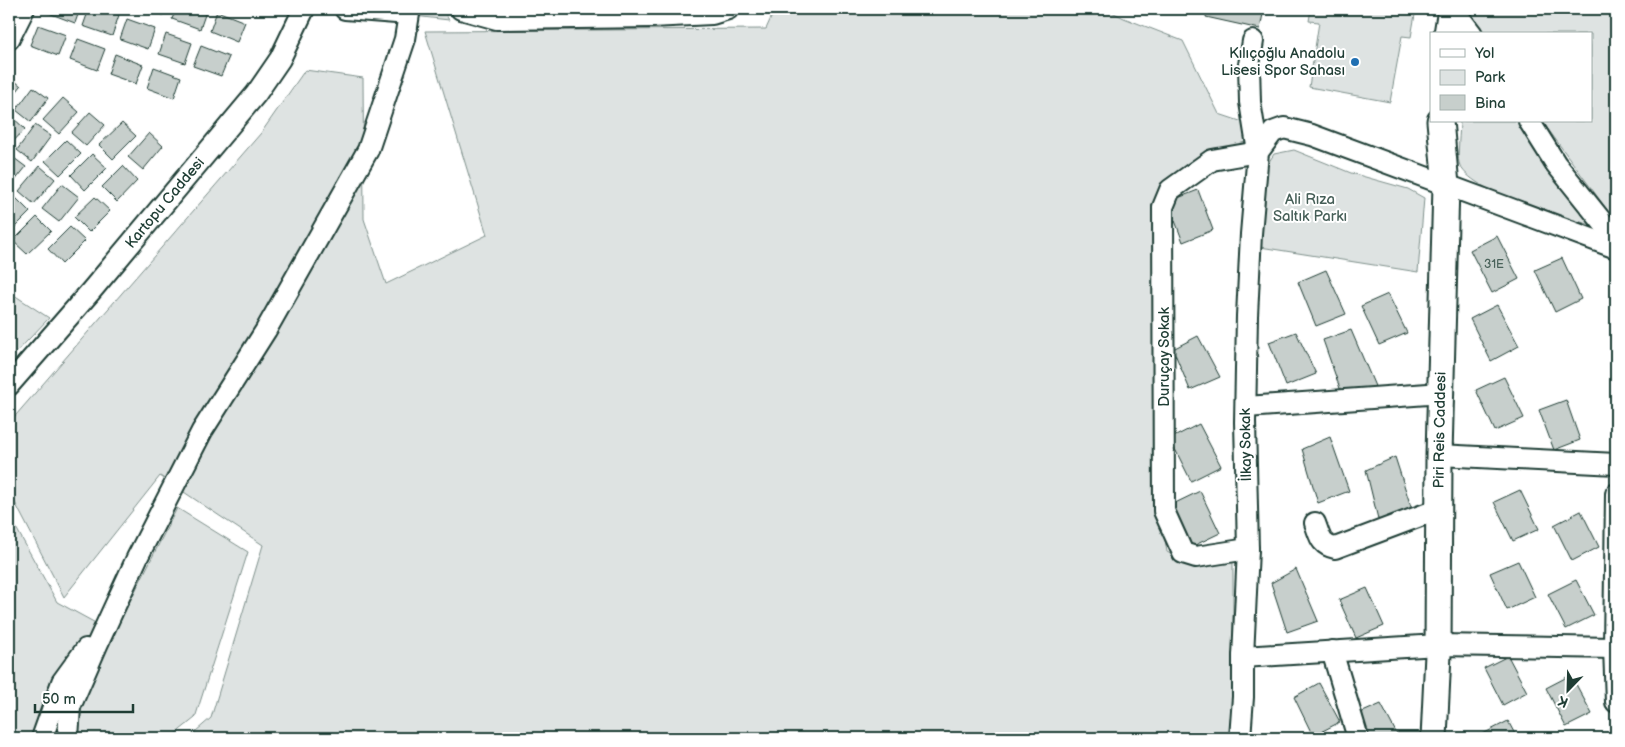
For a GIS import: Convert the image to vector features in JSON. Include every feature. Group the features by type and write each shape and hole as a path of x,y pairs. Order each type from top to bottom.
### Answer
{"main road":[{"path":"1447,32 1452,9"},
{"name":"Piri Reis Caddesi","path":"1434,738 1438,645 1439,455 1446,185 1440,122"}],"street":[{"path":"9,39 24,9"},
{"name":"Kartopu Caddesi","path":"9,386 256,94 280,59 304,9"},
{"path":"68,738 70,706 137,558 202,431 266,330 368,150 405,39 409,14 345,9"},
{"path":"461,9 497,19 651,17 712,14 728,9"},
{"path":"1452,9 1470,32"},
{"name":"İlkay Sokak","path":"1240,738 1248,549 1246,407 1250,252 1258,152 1250,102 1249,65 1253,41"},
{"path":"1530,122 1556,164 1616,239"},
{"path":"1258,152 1273,132 1284,128 1312,136 1616,248"},
{"name":"Duruçay Sokak","path":"1248,549 1196,557 1183,553 1164,511 1163,207 1170,190 1212,160 1258,152"},
{"path":"1246,407 1442,393"},
{"path":"1439,455 1616,464"},
{"path":"1616,494 1614,648 1616,702"},
{"path":"1316,523 1322,541 1327,546 1335,548 1439,509"},
{"path":"42,738 62,682 109,619"},
{"path":"1243,657 1438,645 1614,648"},
{"path":"1332,651 1358,738"}],"green space":[{"path":"389,9 442,9 449,20 414,16"},
{"path":"775,9 1106,9 1183,41 1219,114 1273,132 1212,160 1170,190 1158,498 1167,552 1185,562 1233,562 1233,691 1229,738 188,738 211,718 263,545 160,476 64,597 9,491 9,423 261,133 305,70 363,78 364,219 386,284 487,235 425,31 766,29"},
{"name":"Kılıçoğlu Anadolu Lisesi Spor Sahası","path":"1311,9 1416,9 1411,37 1402,36 1390,102 1309,87 1319,22 1309,21"},
{"path":"1473,9 1616,9 1616,222 1543,122 1592,122 1592,32 1482,32 1472,13"},
{"path":"1460,122 1523,122 1591,225 1518,202 1480,184 1466,174 1459,163"},
{"name":"Ali Rıza Saltık Parkı","path":"1294,150 1351,173 1408,189 1424,198 1418,272 1260,247 1263,171 1274,154"},
{"path":"9,295 14,295 49,318 9,360"},
{"path":"177,508 248,552 195,718 170,738 9,738 9,515 57,602 114,633"}],"building":[{"path":"47,9 80,9 75,23 46,12"},
{"path":"89,9 102,9 119,15 112,36 83,26"},
{"path":"145,9 165,9 163,15"},
{"path":"176,9 207,9 200,29 172,19"},
{"path":"1207,9 1264,9 1260,29 1206,17"},
{"path":"217,11 245,22 237,42 210,31"},
{"path":"127,19 155,29 148,49 120,39"},
{"path":"38,25 66,35 58,56 30,45"},
{"path":"166,34 192,43 185,63 159,54"},
{"path":"78,39 105,49 97,70 70,60"},
{"path":"201,46 229,57 221,76 193,66"},
{"path":"115,54 143,65 136,84 108,74"},
{"path":"154,67 181,77 174,98 147,88"},
{"path":"9,76 21,86 9,101"},
{"path":"33,87 48,98 31,122 16,110"},
{"path":"63,98 79,112 59,134 43,120"},
{"path":"90,112 105,125 86,146 71,133"},
{"path":"9,116 25,129 9,146"},
{"path":"122,123 136,136 113,159 99,145"},
{"path":"35,125 51,136 32,162 17,150"},
{"path":"149,133 163,146 143,170 128,157"},
{"path":"66,140 81,154 60,175 45,161"},
{"path":"92,154 107,168 85,190 71,175"},
{"path":"10,155 26,167 9,188 9,157"},
{"path":"40,166 55,179 34,204 19,191"},
{"path":"123,166 137,181 117,202 102,187"},
{"path":"62,184 79,197 59,222 42,209"},
{"path":"1198,190 1213,230 1183,242 1168,202"},
{"path":"95,197 110,211 89,232 74,217"},
{"path":"16,198 30,212 9,233 9,205"},
{"path":"37,217 51,231 27,254 13,241"},
{"path":"70,227 85,241 62,264 48,249"},
{"path":"1497,236 1519,279 1492,293 1470,250"},
{"path":"1562,258 1581,299 1555,312 1535,270"},
{"path":"1326,270 1346,314 1316,326 1298,282"},
{"path":"1388,294 1407,333 1379,345 1361,306"},
{"path":"1497,305 1519,346 1491,361 1470,319"},
{"path":"1351,330 1377,391 1343,397 1323,340"},
{"path":"1296,332 1316,374 1286,386 1269,342"},
{"path":"1198,336 1220,377 1190,390 1173,349"},
{"path":"1504,377 1524,418 1495,431 1476,390"},
{"path":"1566,400 1580,440 1554,450 1539,410"},
{"path":"1199,424 1221,466 1191,481 1170,439"},
{"path":"1330,437 1349,491 1318,503 1302,449"},
{"path":"1395,457 1413,513 1380,527 1366,470"},
{"path":"1520,490 1539,529 1513,541 1494,502"},
{"path":"1200,491 1220,533 1191,547 1171,505"},
{"path":"1581,511 1599,547 1572,561 1554,525"},
{"path":"1518,561 1535,597 1507,610 1490,573"},
{"path":"1296,569 1318,621 1287,632 1271,583"},
{"path":"1576,580 1594,615 1566,629 1548,594"},
{"path":"1367,588 1384,626 1356,638 1339,600"},
{"path":"1508,656 1527,692 1503,705 1484,668"},
{"path":"1571,675 1592,714 1566,727 1546,688"},
{"path":"1319,683 1340,722 1313,736 1294,697"},
{"path":"1381,704 1399,738 1366,738 1356,715"},
{"path":"1508,721 1517,738 1480,738 1479,736"}],"place":[{"name":"Kılıçoğlu Anadolu Lisesi Spor Sahası","path":"1355,62"}]}
